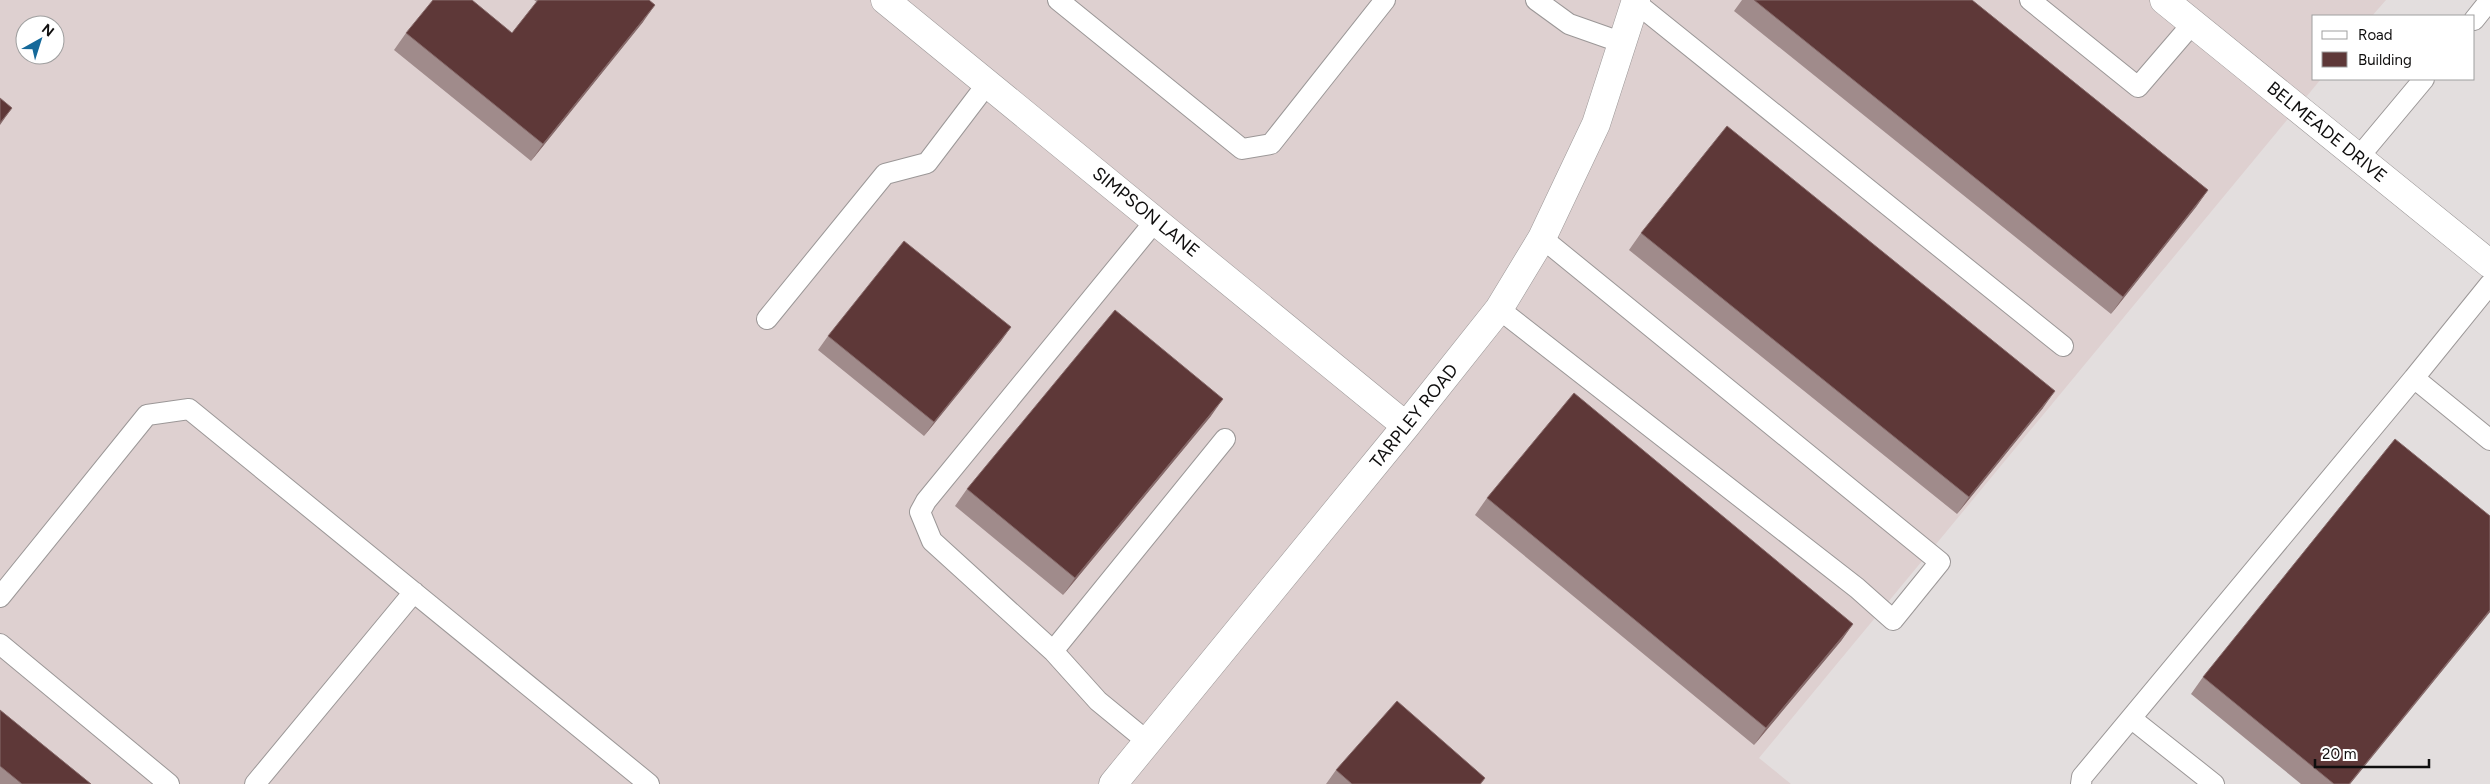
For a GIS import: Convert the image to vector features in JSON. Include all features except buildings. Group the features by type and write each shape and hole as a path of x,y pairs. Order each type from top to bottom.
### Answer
{"street":[{"name":"SIMPSON LANE","path":"884,0 1156,220 1406,426"},
{"name":"BELMEADE DRIVE","path":"2164,0 2490,264"},
{"name":"TARPLEY ROAD","path":"1112,784 1406,426 1499,308 1542,238 1596,124 1635,1"}],"lane":[{"path":"1058,0 1242,149 1272,144 1385,0"},
{"path":"1536,0 1570,24 1623,43"},
{"path":"2030,0 2138,87 2193,23"},
{"path":"2475,19 2490,0"},
{"path":"1635,1 2063,346"},
{"path":"2358,158 2423,80"},
{"path":"766,318 885,174 927,163 987,84"},
{"path":"1148,742 1098,701 1053,651 932,541 920,512 926,501 1156,220"},
{"path":"1499,308 1849,582 1893,620 1940,562 1542,238"},
{"path":"2081,784 2082,777 2132,719 2490,284"},
{"path":"2414,378 2490,440"},
{"path":"0,597 147,415 190,409 649,784"},
{"path":"1053,651 1225,439"},
{"path":"255,784 414,592"},
{"path":"0,644 169,784"},
{"path":"2132,719 2214,784"}],"shaded area":[{"path":"0,0 2386,0 2373,15 2312,15 2312,80 2320,80 1759,758 1791,784 0,784"}]}
